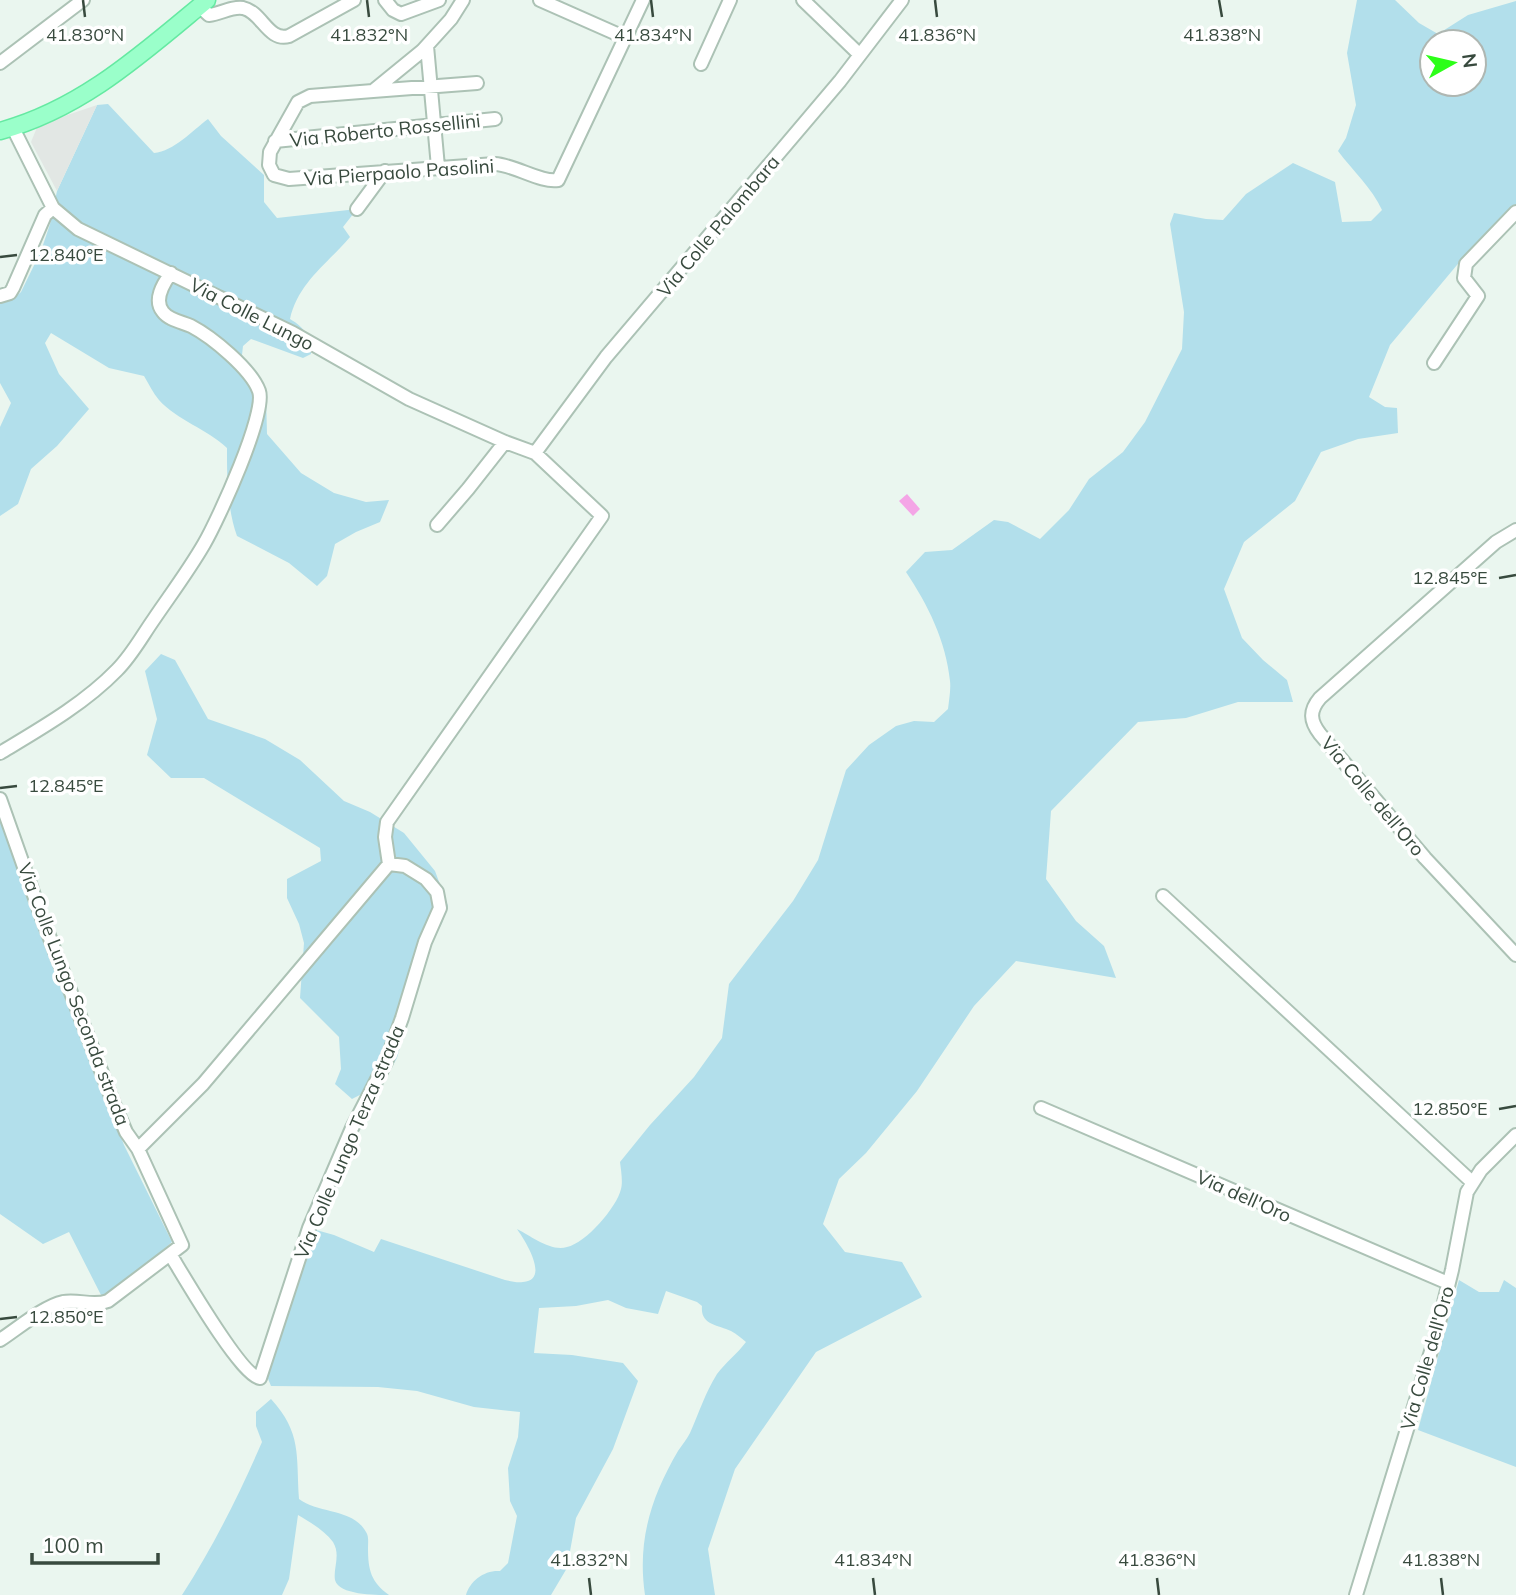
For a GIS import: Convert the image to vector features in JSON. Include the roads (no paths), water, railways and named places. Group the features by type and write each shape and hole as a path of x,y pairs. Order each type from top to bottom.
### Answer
{"main road":[{"path":"7,129 93,90 203,3"}],"street":[{"path":"0,63 83,0"},
{"path":"203,3 209,15 232,9 246,9 281,38 354,0"},
{"path":"385,0 393,10 403,14 439,0"},
{"path":"373,91 407,66 427,46 449,22 463,0"},
{"path":"540,0 626,38 643,0"},
{"path":"701,64 730,0"},
{"path":"803,0 860,55"},
{"name":"Via Colle Palombara","path":"535,453 606,357 732,210 902,0"},
{"name":"Via Pierpaolo Pasolini","path":"275,141 269,162 272,173 280,178 499,164 513,166 551,181 558,180 626,38"},
{"path":"427,46 438,167"},
{"path":"275,141 293,108 302,100 314,96 477,83"},
{"name":"Via Roberto Rossellini","path":"275,141 495,119"},
{"name":"Via Colle Lungo","path":"7,129 54,208 78,229 293,333 409,399 535,453"},
{"path":"356,209 385,171"},
{"path":"0,296 10,293 44,217 54,208"},
{"path":"1434,363 1478,296 1464,278 1466,264 1516,212"},
{"path":"0,752 95,691 126,660 204,545 253,431 261,400 257,386 234,359 203,332 168,316 160,308 159,294 171,274"},
{"path":"437,525 505,442"},
{"path":"0,1340 57,1304 71,1301 100,1304 108,1301 182,1245 138,1149 203,1084 389,864 385,837 387,822 602,516 535,453"},
{"name":"Via Colle dell'Oro","path":"1516,530 1496,542 1330,689 1318,701 1312,714 1314,727 1425,858 1516,955"},
{"name":"Via Colle Lungo Seconda strada","path":"0,799 41,915 114,1104 138,1149"},
{"name":"Via Colle Lungo Terza strada","path":"170,1254 228,1346 253,1376 260,1378 309,1228 352,1128 386,1062 425,942 440,908 437,892 426,879 405,866 389,864"},
{"path":"1163,895 1472,1182"},
{"name":"Via dell'Oro","path":"1041,1108 1448,1283"},
{"name":"Via Colle dell'Oro","path":"1356,1595 1436,1335 1463,1202 1472,1182 1516,1135"}]}
